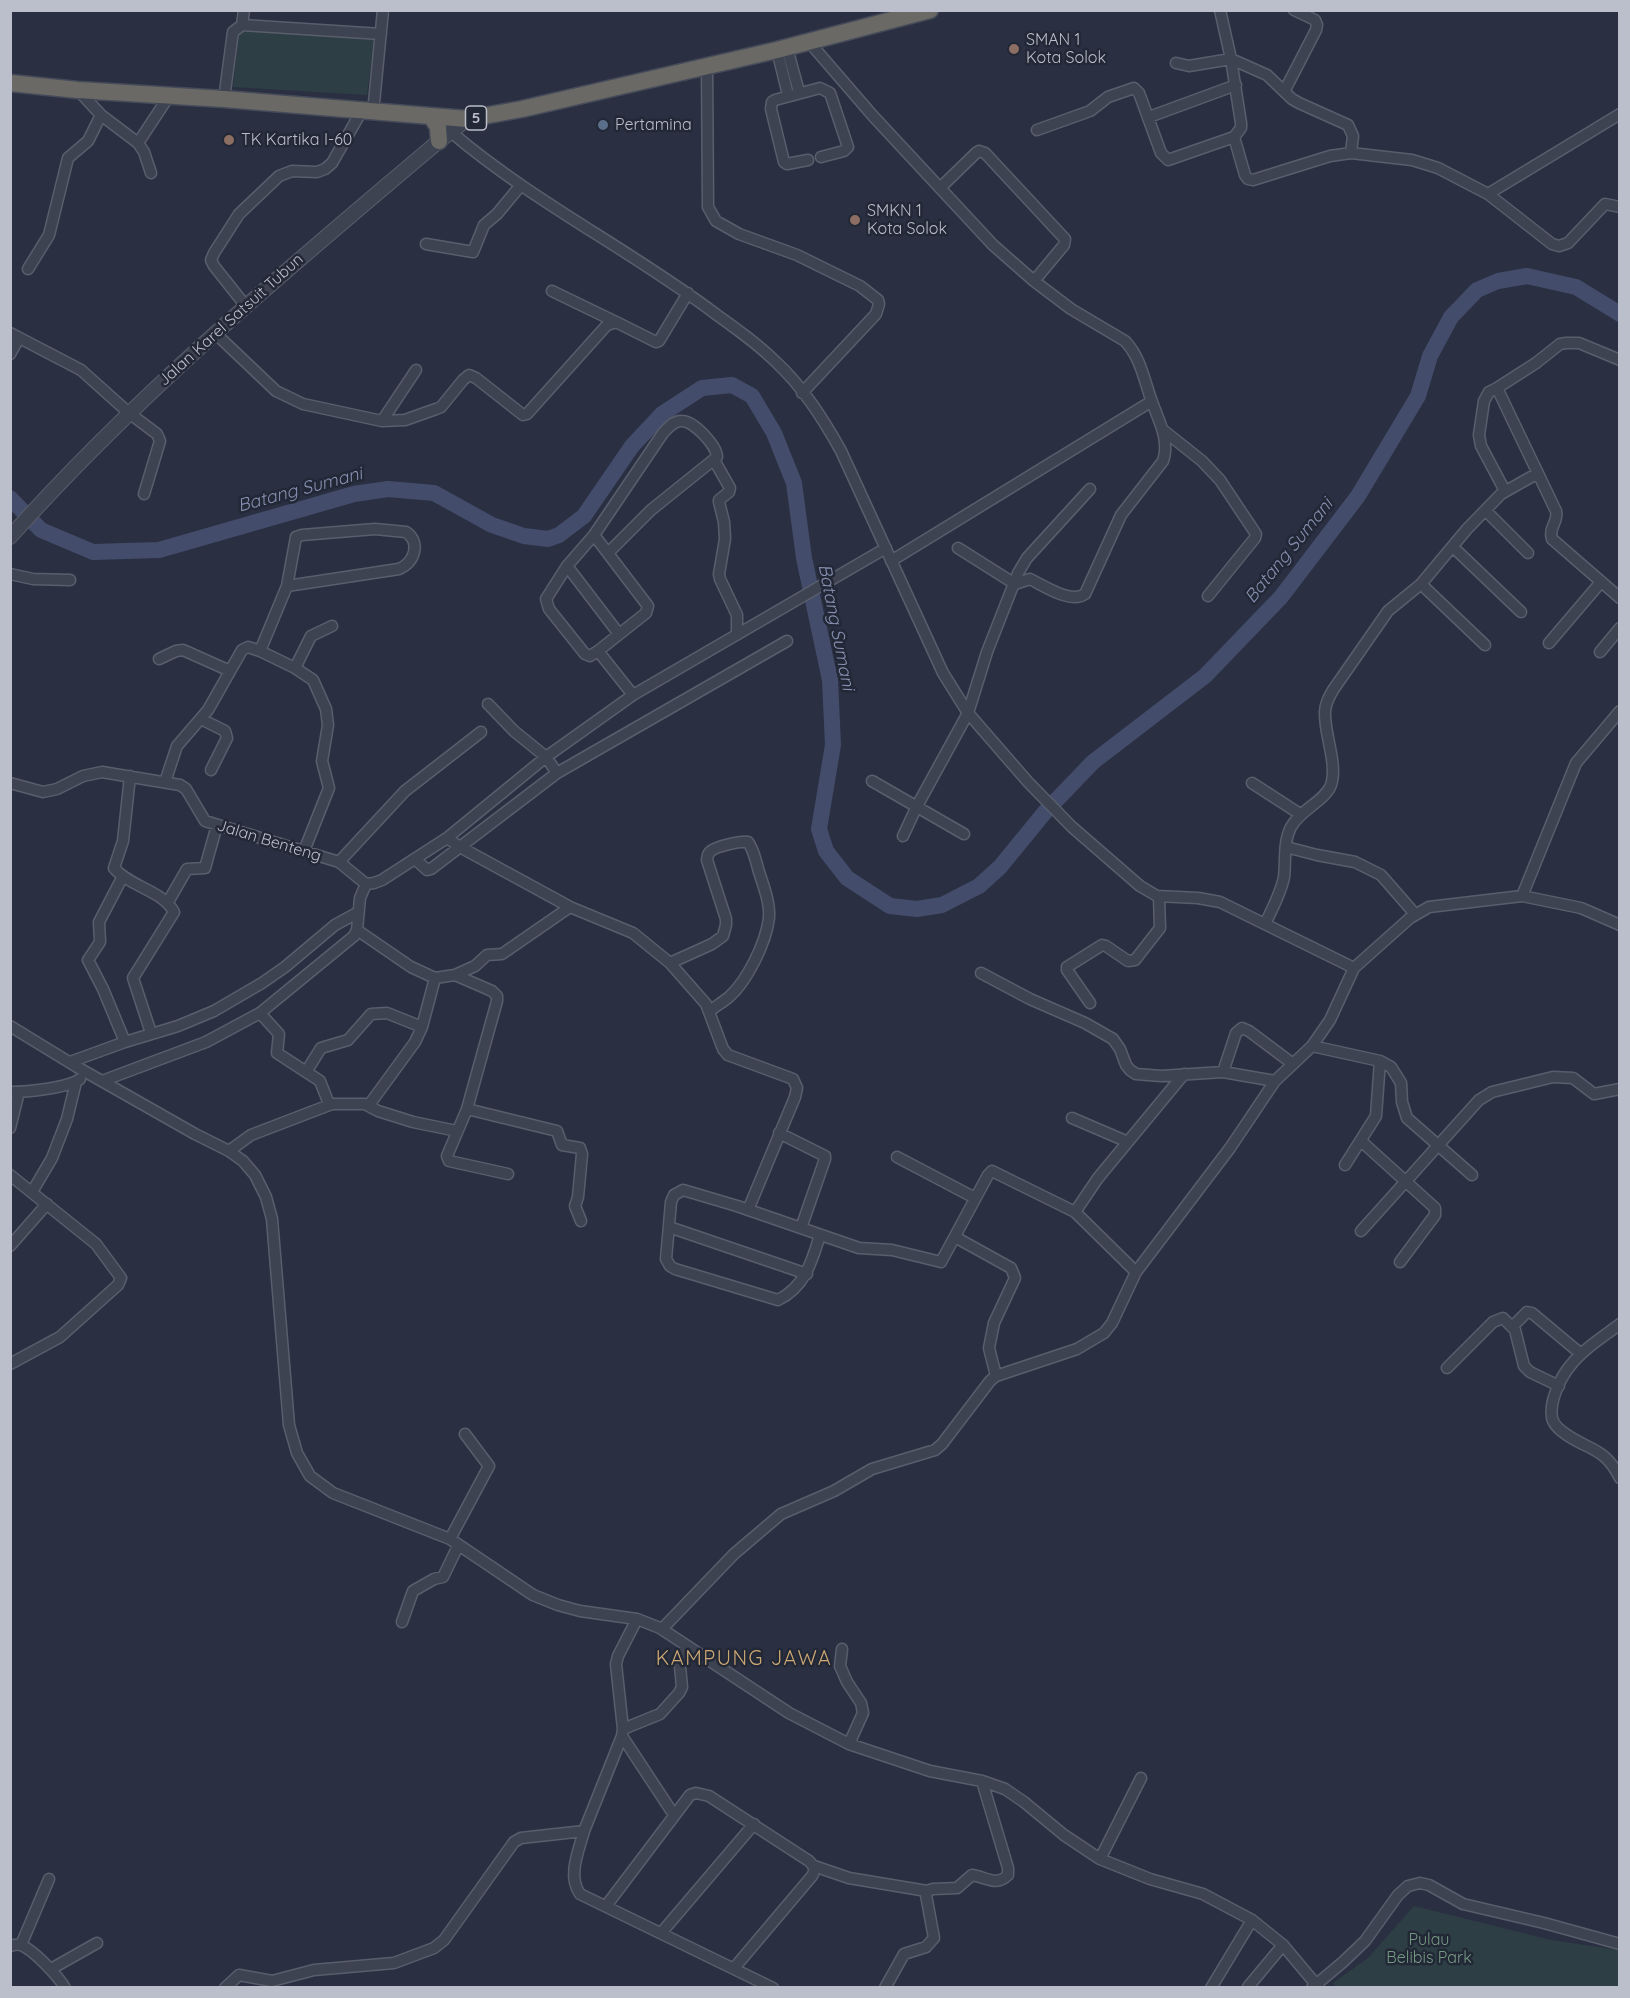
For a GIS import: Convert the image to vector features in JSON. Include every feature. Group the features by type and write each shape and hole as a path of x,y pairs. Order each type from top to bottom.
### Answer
{"highway":[{"name":"5","path":"10,83 467,120 810,43 930,10"},
{"path":"431,116 445,137"}],"street":[{"path":"242,25 244,10"},
{"path":"245,305 214,266 211,260 214,253 239,214 279,176 292,171 317,172 332,163 367,112 383,10"},
{"path":"1037,130 1095,109 1108,97 1134,88 1139,93 1149,117 1161,153 1168,160 1234,137 1241,128 1241,123 1236,85 1220,10"},
{"path":"1285,90 1317,25 1315,20 1294,10"},
{"path":"224,99 233,32 242,25 381,34"},
{"path":"810,43 873,116 993,245 1034,281 1071,309 1125,341 1140,363 1163,430 1166,453 1163,461 1125,507 1085,594 1071,598 1030,579 1015,584"},
{"path":"782,49 794,94"},
{"path":"1176,63 1189,66 1231,59 1268,75 1295,101 1348,125 1353,136 1351,153"},
{"path":"707,66 708,207 711,215 716,221 739,234 797,255 860,285 878,300 876,314 802,393"},
{"path":"1149,117 1236,85"},
{"path":"808,160 788,164 783,160 771,106 775,100 820,88 826,90 832,98 848,147 844,151 821,157"},
{"path":"78,90 101,115 138,143 144,152 151,173"},
{"path":"138,143 169,96"},
{"path":"1488,194 1620,114"},
{"path":"28,268 49,235 68,158 88,141 101,115"},
{"name":"Jalan Karel Satsuit Tubun","path":"10,537 129,413 245,305 467,120"},
{"path":"445,137 688,293 779,364 822,417 841,451 943,673 968,713 1028,783 1072,827 1140,886 1159,897 1198,898 1220,902 1354,968"},
{"path":"1234,137 1245,175 1248,179 1253,180 1336,155 1351,153 1394,157 1438,168 1488,194 1539,235 1559,246 1568,243 1605,204 1620,207"},
{"path":"940,188 976,153 985,153 1065,239 1064,245 1034,281"},
{"path":"426,244 473,252 484,225 497,214 521,185"},
{"path":"552,291 656,342 662,337 688,293"},
{"path":"215,333 271,387 296,401 382,421 405,420 441,407 469,375 525,415 605,327 616,322"},
{"path":"10,354 15,336 81,370 129,413 157,434 160,438 144,495"},
{"path":"1505,491 1481,446 1479,435 1484,401 1489,392 1536,363 1560,344 1579,343 1620,360"},
{"path":"382,421 416,370"},
{"path":"1497,388 1557,514 1551,531 1552,539 1620,598"},
{"path":"891,561 1152,401"},
{"path":"594,535 648,606 646,613 590,656 585,654 548,606 547,596 567,566 594,535 663,434 674,423 683,421 691,424 714,444 717,457 651,510 608,553"},
{"path":"1163,430 1202,461 1220,480 1256,534 1208,596"},
{"path":"714,460 730,488 729,492 719,500 725,539 719,574 737,615 737,633"},
{"path":"1265,924 1284,878 1288,834 1300,814 1326,793 1331,786 1332,769 1325,712 1327,701 1333,690 1384,616 1421,584 1505,491 1538,473"},
{"path":"903,836 968,713 987,652 1018,573 1027,558 1090,489"},
{"path":"1486,511 1528,553"},
{"path":"260,651 287,586 295,539 299,536 380,529 406,532 414,540 413,556 399,569 287,586"},
{"path":"1453,547 1521,612"},
{"path":"102,1081 206,1042 260,1013 354,936 357,930 360,898 366,884 382,880 447,838 546,757 633,694 886,548"},
{"path":"958,548 1015,584"},
{"path":"567,566 620,634"},
{"path":"10,574 33,579 70,580"},
{"path":"1550,643 1600,582"},
{"path":"1421,584 1485,645"},
{"path":"295,668 311,636 332,626"},
{"path":"1600,652 1620,628"},
{"path":"415,859 423,867 431,869 557,773 787,641"},
{"path":"165,782 177,746 208,710 242,650 248,647 260,651 295,668 313,680 328,716 322,761 328,783 328,793 304,851"},
{"path":"159,659 183,650 230,671"},
{"path":"598,651 633,694"},
{"path":"488,705 514,731 546,757 557,773"},
{"path":"1522,896 1576,763 1620,711"},
{"path":"201,719 225,731 227,738 211,770"},
{"path":"339,862 405,792 481,732"},
{"name":"Jalan Benteng","path":"10,783 43,792 57,789 83,776 102,772 180,785 186,789 205,821 339,862 366,884"},
{"path":"130,776 123,841 114,866 115,870 168,902 174,910 174,914 134,978 151,1033"},
{"path":"872,781 964,834"},
{"path":"1252,783 1300,814"},
{"path":"168,902 187,869 205,868 217,825"},
{"path":"447,838 570,908 633,933 670,963 710,1011 723,1049 728,1055 789,1077 795,1083 797,1088 795,1098 748,1210"},
{"path":"670,963 719,941 723,936 726,918 707,860 708,855 712,850 741,841 748,842 768,906 769,918 766,933 754,961 741,982 730,996 710,1011"},
{"path":"1286,847 1355,862 1382,875 1415,914"},
{"path":"123,876 99,922 100,942 88,960 125,1042"},
{"path":"662,1629 728,1560 781,1514 834,1491 872,1469 939,1447 996,1376 1077,1349 1098,1338 1112,1323 1136,1272 1230,1148 1275,1081 1312,1046 1339,1002 1354,968 1415,914 1429,907 1522,896 1581,908 1620,925"},
{"path":"1090,1003 1067,967 1102,945 1128,962 1135,960 1160,928 1159,897"},
{"path":"357,930 411,967 435,978 455,975 475,966 487,956 502,954 570,908"},
{"path":"70,1062 151,1033 178,1026 213,1011 262,983 335,925 357,913"},
{"path":"981,973 1113,1039 1126,1065 1136,1074 1161,1076 1223,1072 1275,1081"},
{"path":"455,975 492,991 498,999 467,1109 447,1156 449,1161 508,1174"},
{"path":"369,1105 412,1047 422,1027 435,978"},
{"path":"260,1013 279,1034 277,1053 322,1083 328,1104"},
{"path":"306,1072 321,1048 348,1040 371,1014 387,1013 422,1027"},
{"path":"10,1026 102,1081 229,1151 243,1161 255,1175 266,1197 272,1219 289,1425 297,1453 310,1476 333,1493 454,1542 533,1594 550,1602 580,1611 637,1619 662,1629 789,1713 849,1744 930,1771 982,1781 1005,1789 1064,1835 1100,1859 1150,1879 1203,1894 1252,1920 1283,1945 1316,1986 1365,1941 1398,1894 1408,1886 1420,1883 1430,1885 1463,1904 1620,1944"},
{"path":"1223,1072 1236,1033 1242,1028 1293,1064"},
{"path":"1312,1046 1380,1061 1391,1067 1401,1083 1404,1113 1407,1118 1472,1175"},
{"path":"1345,1165 1376,1116 1380,1061"},
{"path":"10,1128 15,1092 76,1082 88,1073"},
{"path":"1075,1212 1098,1178 1184,1074"},
{"path":"1361,1231 1479,1100 1492,1092 1553,1077 1567,1076 1574,1078 1594,1094 1620,1089"},
{"path":"32,1192 52,1158 67,1119 76,1082"},
{"path":"229,1151 250,1135 328,1104 369,1105 378,1111 413,1122 458,1131"},
{"path":"467,1109 557,1131 562,1145 577,1147 581,1150 578,1197 575,1206 581,1221"},
{"path":"1072,1118 1128,1142"},
{"path":"779,1133 825,1156 801,1228"},
{"path":"1361,1141 1436,1211 1400,1263"},
{"path":"897,1157 975,1198"},
{"path":"820,1235 807,1274 782,1298 774,1299 675,1269 666,1259 671,1202 674,1195 683,1190 748,1210 859,1248 892,1250 941,1262 988,1175 990,1172 995,1172 1075,1212 1136,1272"},
{"path":"10,1174 96,1244 121,1275 118,1285 60,1337 10,1364"},
{"path":"10,1245 47,1204"},
{"path":"669,1227 807,1274"},
{"path":"955,1237 1011,1268 1014,1274 1015,1278 994,1323 989,1348 996,1376"},
{"path":"1513,1326 1527,1312 1532,1313 1581,1354"},
{"path":"1447,1368 1497,1319 1503,1318 1513,1326 1524,1366 1530,1372 1559,1386"},
{"path":"1620,1324 1568,1367 1552,1403 1556,1426 1579,1442 1594,1448 1610,1461 1620,1478"},
{"path":"402,1622 413,1591 434,1579 443,1578 454,1542 489,1466 465,1434"},
{"path":"637,1619 618,1656 616,1665 623,1733 674,1815"},
{"path":"686,1645 680,1666 682,1687 679,1693 660,1714 623,1733 584,1830 574,1872 575,1885 580,1894 774,1988"},
{"path":"842,1649 840,1666 847,1682 861,1703 863,1713 849,1744"},
{"path":"1100,1859 1141,1778"},
{"path":"606,1906 674,1815 690,1796 701,1793 710,1796 754,1824 814,1866 849,1878 927,1891 957,1888 972,1875 996,1882 1001,1881 1008,1875 1008,1868 982,1781"},
{"path":"662,1932 754,1824"},
{"path":"225,1988 239,1975 272,1981 314,1970 394,1963 434,1948 444,1940 514,1842 521,1838 584,1830"},
{"path":"735,1968 813,1876 814,1866"},
{"path":"49,1879 16,1945 51,1969 65,1988"},
{"path":"885,1988 904,1954 926,1947 934,1938 927,1891"},
{"path":"1211,1988 1252,1920"},
{"path":"51,1969 97,1943"},
{"path":"1248,1987 1283,1945"}],"green space":[{"path":"240,31 374,39 367,95 233,87"},
{"name":"Pulau Belibis Park","path":"1414,1906 1551,1940 1619,1950 1619,1987 1336,1987 1333,1983 1368,1958"}],"waterway":[{"name":"Batang Sumani","path":"10,498 41,530 93,552 159,550 354,494 388,489 434,493 492,525 524,536 548,539 559,535 584,516 632,446 662,414 702,388 732,385 752,396 774,433 794,483 804,558 830,680 833,745 819,829 826,851 847,878 890,906 917,909 942,905 979,886 1000,867 1045,812 1093,762 1205,676 1281,597 1358,496 1418,396 1430,356 1451,317 1477,290 1498,281 1527,276 1576,287 1620,314"}],"place":[{"name":"SMAN 1 Kota Solok","path":"1014,49"},
{"name":"Pertamina","path":"603,125"},
{"name":"TK Kartika I-60","path":"229,140"},
{"name":"SMKN 1 Kota Solok","path":"855,220"}],"district":[{"name":"KAMPUNG JAWA","path":"744,1659"}]}
